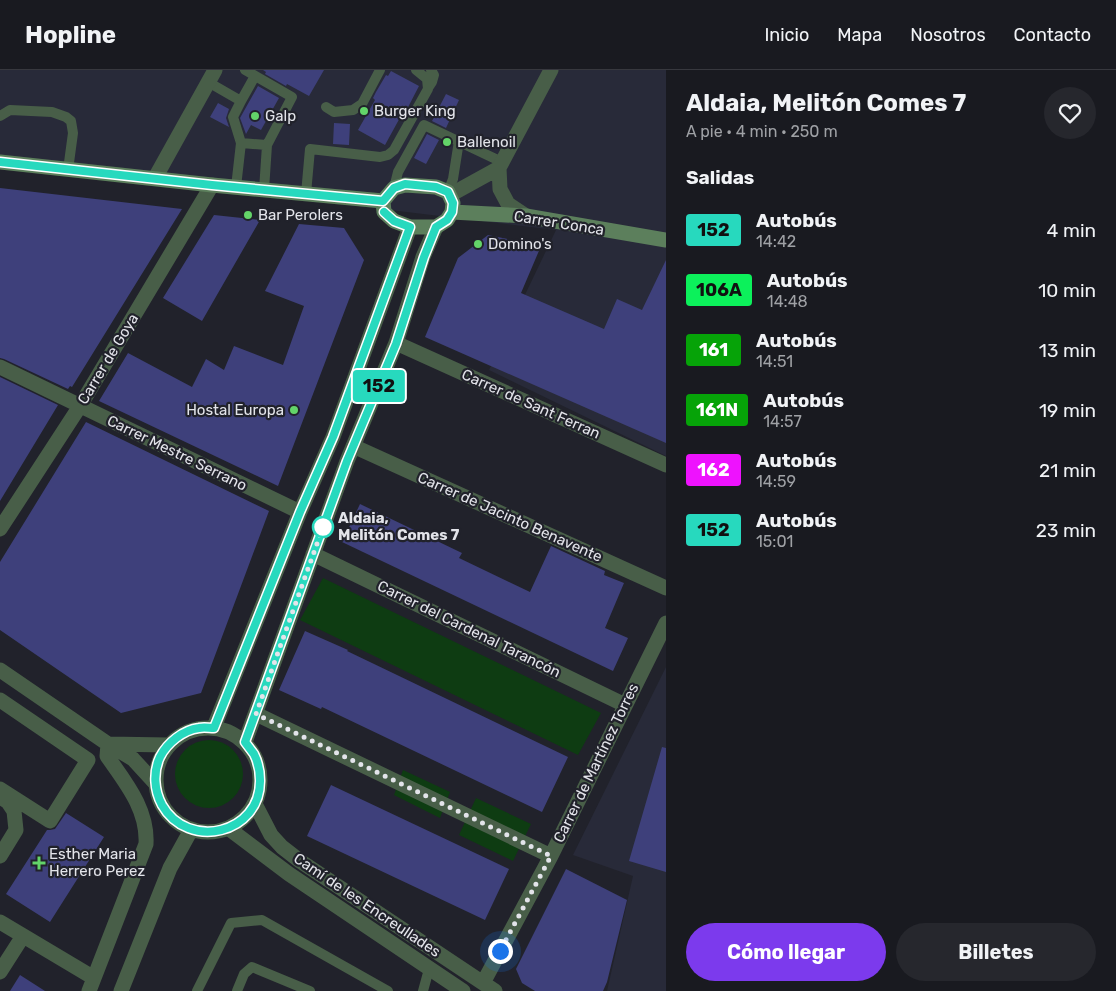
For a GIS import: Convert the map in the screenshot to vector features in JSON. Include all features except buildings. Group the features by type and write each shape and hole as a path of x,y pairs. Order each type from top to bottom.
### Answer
{"street":[{"path":"526,216 508,204 500,189 501,165 551,70"},
{"path":"155,178 212,76"},
{"path":"0,162 383,201"},
{"path":"449,194 501,165"},
{"path":"405,184 436,187 449,194 453,203 452,212 447,220 436,227 410,227 394,221 384,212 383,201 394,188 405,184"},
{"name":"Carrer de Goya","path":"0,530 80,406 212,185"},
{"name":"Carrer Conca","path":"452,212 526,216 666,240"},
{"path":"214,728 300,512 333,437 410,227"},
{"path":"245,742 353,446 396,344 424,257 436,227"},
{"name":"Carrer de Sant Ferran","path":"396,344 666,465"},
{"name":"Carrer Mestre Serrano","path":"0,367 300,512"},
{"name":"Carrer de Jacinto Benavente","path":"353,446 666,588"},
{"name":"Carrer del Cardenal Tarancón","path":"313,554 625,705"},
{"name":"Carrer de Martínez Torres","path":"489,987 551,856 666,623"},
{"path":"0,670 133,759 155,783"},
{"path":"0,700 88,760 50,821 0,789"},
{"path":"256,714 551,856"},
{"path":"197,728 214,728 231,732 245,742 255,756 260,771 260,788 255,804 244,818 234,826 220,831 206,832 191,830 178,823 166,812 158,798 155,783 156,769 168,745 181,734 197,728"},
{"path":"108,744 168,745"},
{"path":"0,922 92,985 146,844 142,813 129,788 106,756 108,744"},
{"path":"0,797 8,802 14,812 16,830 0,856"},
{"name":"Camí de les Encreullades","path":"255,804 271,835 282,847 300,861 489,987"},
{"name":"Camí de les Encreullades","path":"228,828 288,874 457,990"},
{"path":"122,991 170,868 191,830"},
{"path":"0,972 23,936"}],"lane":[{"path":"245,70 292,97 266,145 264,190"},
{"path":"326,107 334,112 354,110 362,104 380,70"},
{"path":"416,70 427,79 428,89"},
{"path":"306,194 310,149 380,157 388,155 394,150 432,82 434,75 431,70"},
{"path":"212,76 242,101"},
{"path":"236,187 242,143 233,117 255,76"},
{"path":"0,116 10,110 52,112 66,117 71,121 73,133 68,170"},
{"path":"394,188 398,172 424,125 459,141 501,165"},
{"path":"449,194 459,141"},
{"path":"242,143 266,145"},
{"path":"197,991 230,923 262,920 388,991"},
{"path":"237,991 244,974 252,967 310,991"},
{"path":"423,991 429,969"}],"shaded area":[{"path":"0,70 666,70 666,456 489,370 556,230 0,163"},
{"path":"666,667 666,991 607,991 633,876 573,855"}],"green space":[{"path":"323,578 601,713 578,755 300,620"},
{"path":"209,740 222,743 233,750 240,761 243,774 240,787 233,798 222,805 209,808 196,805 185,798 178,787 175,774 178,761 185,750 196,743"},
{"path":"403,770 450,792 440,818 394,795"},
{"path":"476,798 531,824 513,861 459,835"}],"bus line":[{"name":"152","path":"0,162 383,201 394,188 405,184 436,187 448,192 453,203 452,212 447,220 436,227 424,257 396,344 347,461 245,742 255,756 260,771 260,788 255,804 244,818 234,826 220,831 206,832 191,830 178,823 166,812 158,798 155,783 156,769 168,745 181,734 197,728 214,728 300,512 333,437 410,227 394,221 384,212"}],"place":[{"name":"Burger King","path":"364,111"},
{"name":"Galp","path":"255,116"},
{"name":"Ballenoil","path":"447,142"},
{"name":"Bar Perolers","path":"248,215"},
{"name":"Domino's","path":"478,244"},
{"name":"Hostal Europa","path":"294,410"},
{"name":"Aldaia, Melitón Comes 7","path":"323,527"},
{"name":"Esther Maria Herrero Perez","path":"39,863"}],"route":[{"path":"323,527 256,714 551,856 500,951"}]}
